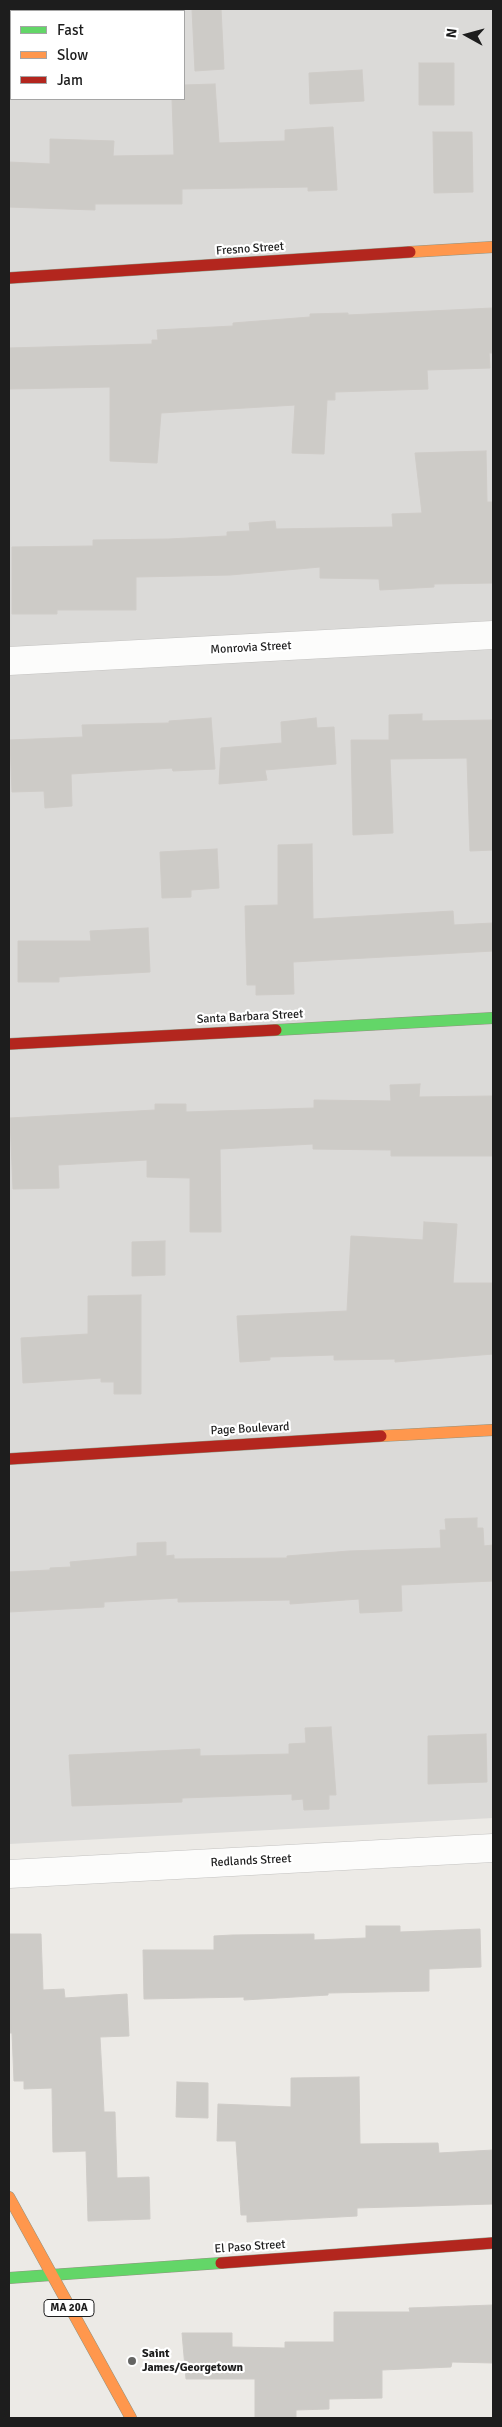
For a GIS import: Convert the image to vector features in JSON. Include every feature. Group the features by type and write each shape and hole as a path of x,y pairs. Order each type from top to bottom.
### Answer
{"street":[{"name":"Fresno Street","path":"9,278 493,247"},
{"name":"Monrovia Street","path":"9,661 493,635"},
{"name":"Santa Barbara Street","path":"9,1044 493,1018"},
{"name":"Page Boulevard","path":"9,1459 493,1430"},
{"name":"Redlands Street","path":"9,1874 493,1848"},
{"name":"MA 20A","path":"9,2197 131,2418"},
{"name":"El Paso Street","path":"9,2278 493,2243"}],"shaded area":[{"path":"9,9 493,9 493,1818 9,1844"}],"building":[{"path":"192,9 221,9 224,69 195,71"},
{"path":"419,63 454,63 454,105 419,105"},
{"path":"362,70 364,101 310,104 309,73"},
{"path":"215,84 219,143 285,141 285,130 333,127 337,190 308,191 308,187 182,189 182,204 95,204 95,210 9,207 9,162 50,164 50,139 114,141 113,156 174,155 172,100 185,100 185,85"},
{"path":"433,132 472,132 473,192 434,193"},
{"path":"493,308 493,353 489,353 490,368 427,370 428,389 335,392 335,400 327,400 324,454 292,453 295,405 161,413 157,463 110,461 110,387 9,389 9,348 152,344 152,340 158,340 157,330 233,326 233,323 310,317 310,314 348,313 348,315"},
{"path":"486,451 487,502 493,502 493,583 434,584 434,587 380,590 379,579 320,578 320,567 230,575 136,577 136,610 57,610 57,614 12,614 12,547 93,546 93,540 227,536 227,532 250,531 249,523 275,521 276,529 393,527 392,514 422,513 415,453"},
{"path":"422,714 422,721 493,720 493,850 470,851 467,758 390,759 393,833 353,835 351,740 389,740 389,715"},
{"path":"211,718 215,769 173,771 172,768 71,774 72,806 45,808 44,791 12,792 10,740 83,737 82,725 169,723 169,721"},
{"path":"316,718 317,728 334,727 336,764 265,770 267,780 219,784 221,748 282,743 281,722"},
{"path":"312,844 313,919 453,911 454,925 493,923 493,951 293,962 294,994 256,995 256,985 247,985 245,906 278,905 278,845"},
{"path":"217,849 219,888 191,890 191,897 162,898 160,852"},
{"path":"148,928 150,972 59,977 59,982 18,982 18,941 91,941 90,931"},
{"path":"420,1084 419,1097 493,1096 493,1156 391,1156 391,1150 313,1149 313,1144 220,1149 221,1232 190,1232 190,1178 147,1177 147,1160 58,1165 59,1188 13,1189 10,1118 155,1110 155,1104 186,1104 186,1112 314,1108 314,1100 391,1101 390,1085"},
{"path":"424,1222 457,1224 453,1283 493,1283 493,1354 395,1362 395,1359 334,1360 334,1355 270,1357 270,1360 240,1362 237,1316 347,1311 351,1236 423,1240"},
{"path":"165,1241 165,1275 132,1276 132,1242"},
{"path":"141,1295 141,1394 114,1394 114,1382 101,1382 101,1378 23,1383 21,1338 88,1334 88,1296"},
{"path":"477,1518 477,1528 483,1528 484,1546 493,1545 493,1581 401,1585 402,1611 360,1613 359,1599 290,1604 290,1600 178,1602 178,1598 104,1602 104,1607 9,1612 9,1572 50,1570 50,1568 71,1567 70,1562 137,1556 137,1543 166,1542 166,1556 174,1555 174,1559 287,1558 287,1556 349,1551 441,1548 440,1530 446,1530 445,1519"},
{"path":"331,1727 336,1795 329,1795 329,1809 304,1810 303,1799 292,1800 292,1794 182,1798 182,1802 72,1806 69,1755 200,1749 200,1756 289,1754 289,1744 306,1743 305,1728"},
{"path":"486,1734 487,1782 428,1784 428,1736"},
{"path":"366,1926 400,1926 400,1932 480,1929 481,1967 429,1969 429,1991 328,1993 328,1995 244,2000 244,1997 144,1999 143,1950 214,1950 214,1936 232,1935 314,1934 314,1940 366,1938"},
{"path":"9,1934 41,1934 43,1990 64,1989 65,1998 127,1994 129,2036 100,2037 104,2112 115,2112 117,2178 149,2177 150,2219 88,2221 86,2151 53,2152 52,2088 24,2089 24,2081 14,2081 12,2033 9,2033"},
{"path":"359,2077 360,2144 438,2143 439,2153 493,2150 493,2204 357,2208 357,2216 247,2222 247,2215 241,2215 236,2141 217,2141 218,2104 291,2107 291,2078"},
{"path":"177,2082 208,2083 208,2118 176,2117"},
{"path":"493,2305 493,2363 452,2362 451,2367 382,2370 382,2398 329,2399 329,2409 296,2410 296,2418 255,2418 255,2379 186,2379 182,2333 232,2333 232,2347 285,2348 285,2342 334,2342 334,2312 410,2312 409,2308"}],"traffic: fast":[{"path":"276,1030 493,1018"},
{"path":"9,2278 221,2263"}],"traffic: slow":[{"path":"410,252 493,247"},
{"path":"381,1436 493,1430"},
{"path":"9,2197 131,2418"}],"traffic: jam":[{"path":"9,278 410,252"},
{"path":"9,1044 276,1030"},
{"path":"9,1459 381,1436"},
{"path":"221,2263 493,2243"}],"place":[{"name":"Saint James/Georgetown","path":"132,2361"}]}
